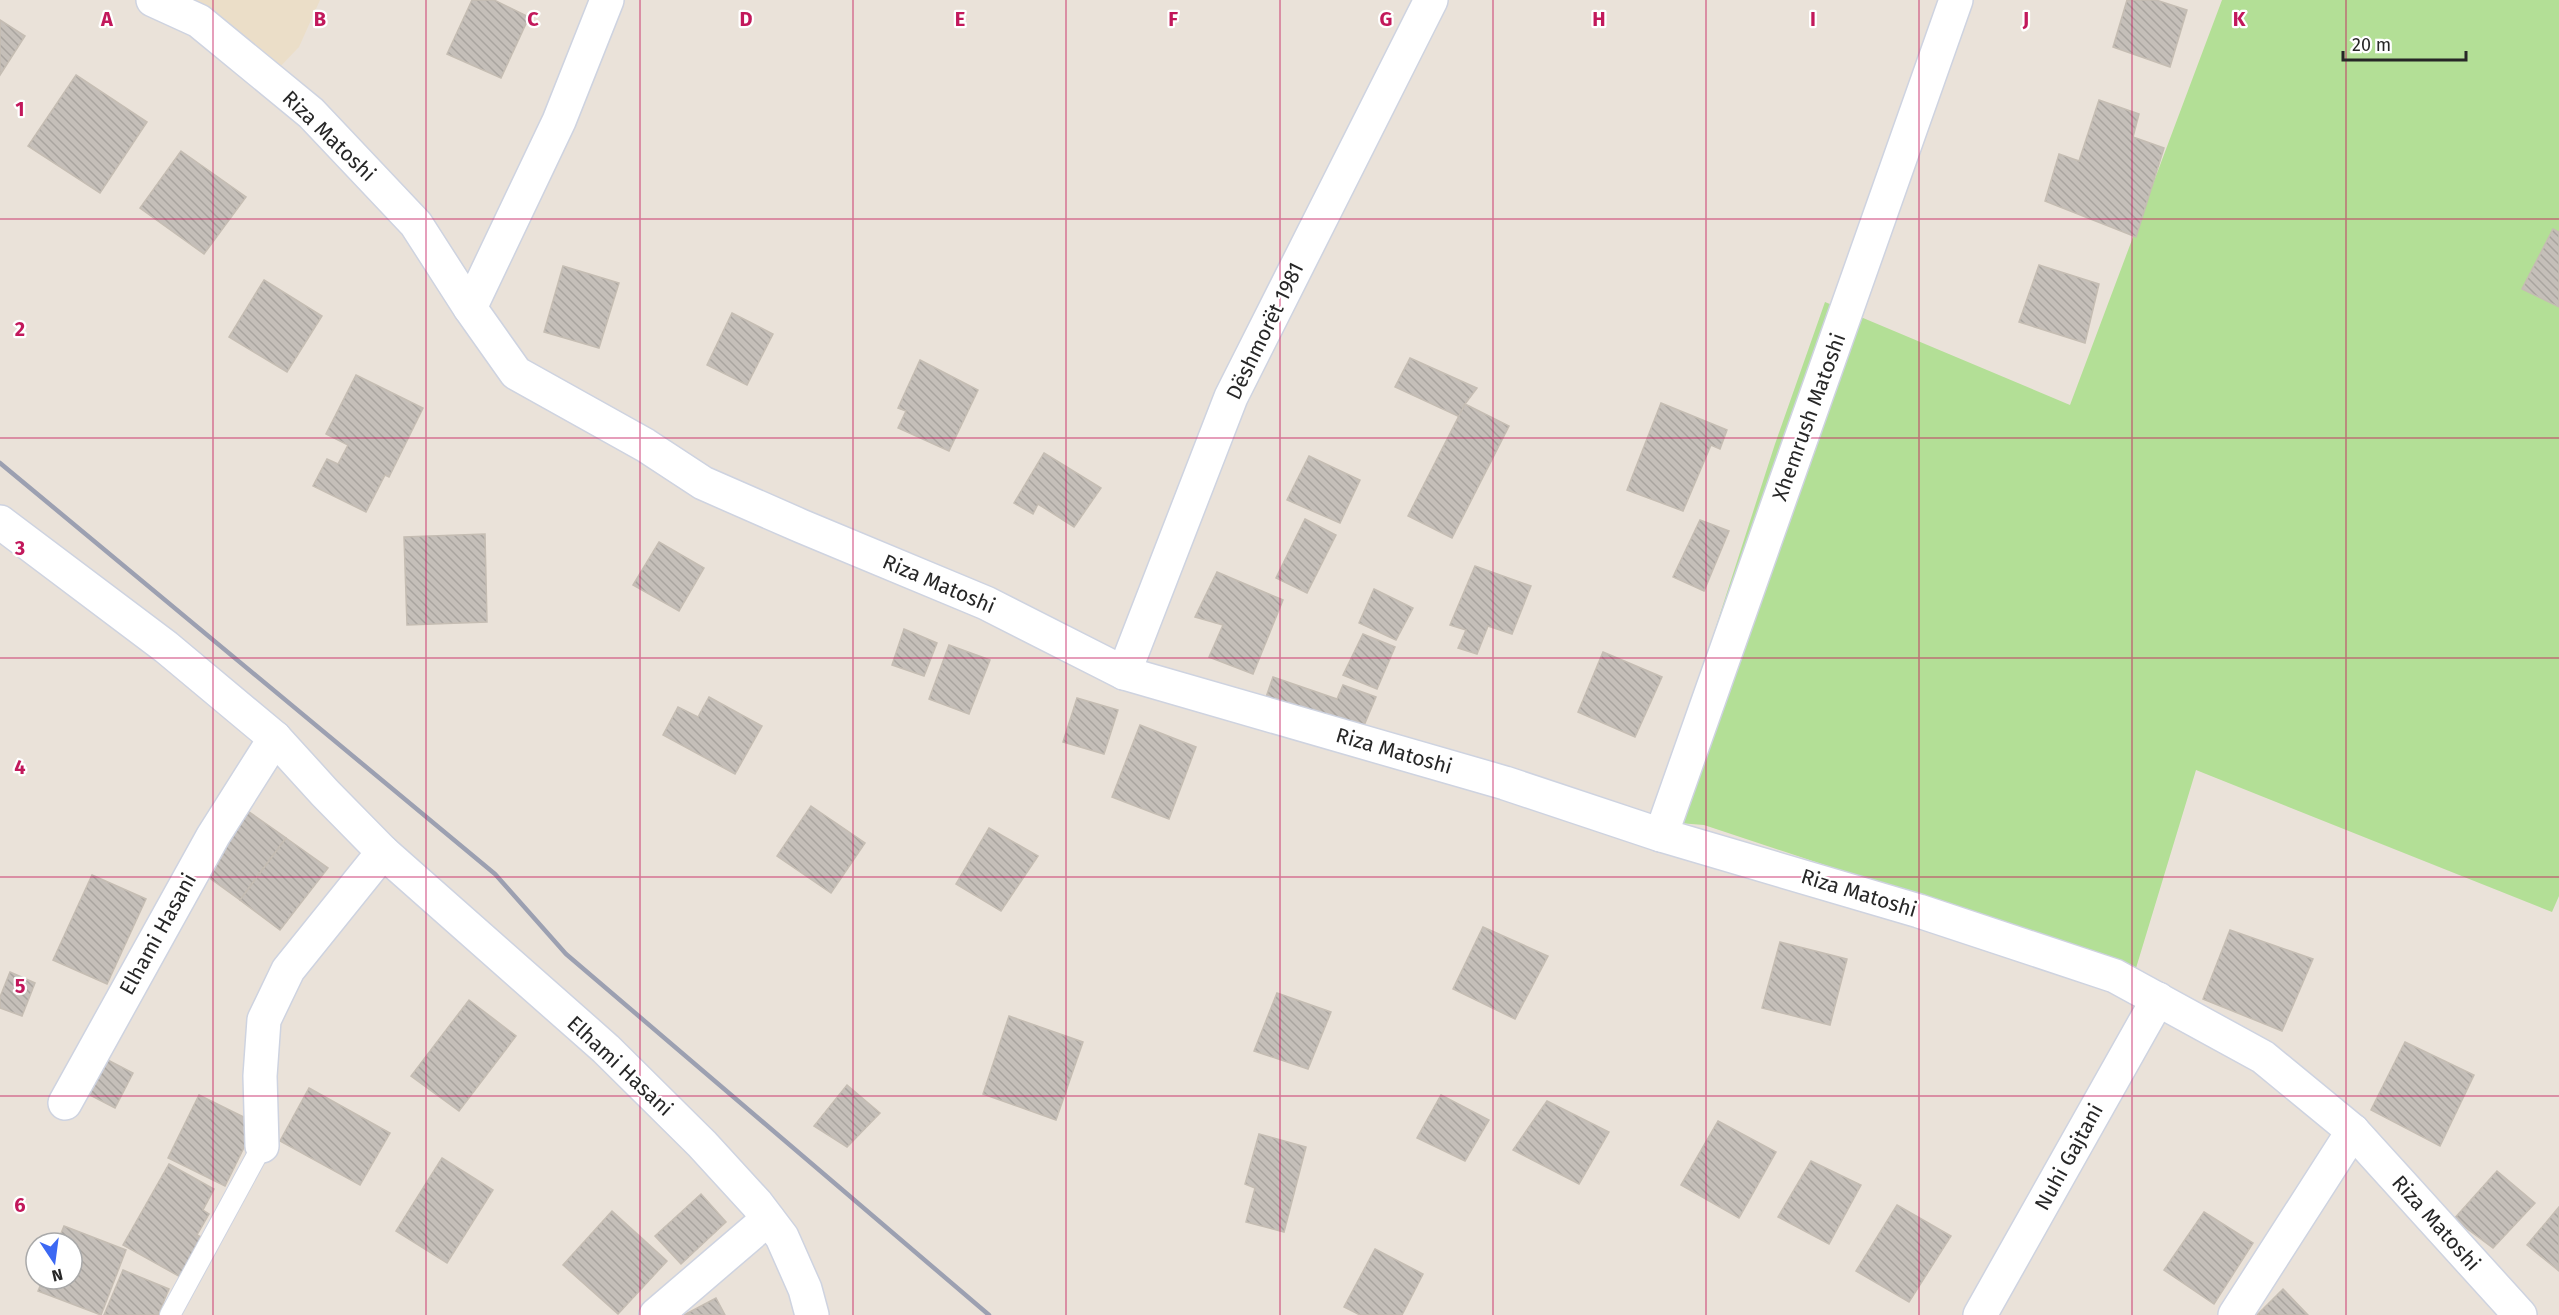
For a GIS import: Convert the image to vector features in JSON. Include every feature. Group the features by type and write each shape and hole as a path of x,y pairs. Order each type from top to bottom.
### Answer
{"street":[{"name":"Riza Matoshi","path":"153,0 199,21 311,113 416,224 470,308 516,373 645,444 703,483 986,603 1124,673 1505,783 1661,834 1963,925 2115,976 2263,1057 2353,1131 2520,1315"},
{"path":"470,308 559,121 606,0"},
{"name":"Dëshmorët 1981","path":"1124,673 1231,397 1431,0"},
{"name":"Xhemrush Matoshi","path":"1661,834 1956,0"},
{"name":"Elhami Hasani","path":"0,522 166,647 275,738 383,852 606,1049 702,1144 768,1219 782,1238 805,1289 812,1315"},
{"name":"Elhami Hasani","path":"65,1103 213,836 275,738"},
{"path":"262,1146 260,1076 264,1020 288,970 383,852"},
{"name":"Nuhi Gajtani","path":"1980,1315 2158,999"},
{"path":"2235,1315 2353,1131"},
{"path":"656,1315 768,1219"}],"lane":[{"path":"170,1315 262,1146"}],"shaded area":[{"path":"151,0 320,0 299,47 275,72"}],"green space":[{"path":"2222,0 2559,0 2559,896 2552,912 2196,770 2136,968 1704,825 1653,821 1775,444 1825,302 2070,405"}],"building":[{"path":"472,0 494,0 529,17 501,78 447,54"},
{"path":"2127,0 2156,0 2187,10 2170,67 2113,47"},
{"path":"0,20 25,36 0,75"},
{"path":"76,75 147,122 100,193 28,146"},
{"path":"2099,100 2139,114 2133,137 2164,148 2136,237 2045,201 2059,154 2079,161"},
{"path":"181,151 246,197 204,254 140,208"},
{"path":"2553,229 2559,232 2559,307 2522,289"},
{"path":"2039,265 2099,284 2085,343 2019,322"},
{"path":"563,266 619,283 599,348 544,332"},
{"path":"264,280 322,316 287,372 229,337"},
{"path":"732,313 773,334 747,385 707,365"},
{"path":"1410,358 1477,388 1465,404 1462,418 1395,387"},
{"path":"920,360 978,390 949,451 898,428 906,411 898,408"},
{"path":"356,375 423,408 389,477 385,475 366,512 313,486 327,459 338,464 348,445 326,434"},
{"path":"1661,403 1727,430 1720,449 1711,445 1683,511 1627,490"},
{"path":"1465,404 1509,426 1452,538 1408,516"},
{"path":"1044,453 1101,488 1074,527 1038,504 1033,514 1014,503"},
{"path":"1309,456 1360,480 1340,523 1287,500"},
{"path":"1305,519 1336,535 1307,593 1276,578"},
{"path":"1700,520 1729,531 1704,591 1673,577"},
{"path":"485,534 487,622 407,625 404,537"},
{"path":"659,542 704,568 679,611 633,585"},
{"path":"1475,566 1531,586 1512,634 1488,626 1477,654 1458,648 1466,630 1450,625"},
{"path":"1217,572 1283,600 1253,674 1209,657 1223,625 1195,617"},
{"path":"1374,589 1413,608 1396,640 1359,623"},
{"path":"904,629 937,643 924,676 892,665"},
{"path":"1363,634 1395,647 1377,689 1343,675"},
{"path":"949,645 990,660 969,714 929,699"},
{"path":"1603,652 1662,677 1635,737 1578,712"},
{"path":"1273,677 1337,699 1343,685 1376,697 1360,735 1264,703"},
{"path":"709,697 762,726 735,774 663,735 678,707 698,717"},
{"path":"1077,698 1118,710 1104,754 1063,742"},
{"path":"1140,725 1196,747 1169,819 1112,797"},
{"path":"811,806 865,843 831,893 777,856"},
{"path":"245,809 286,838 240,900 200,871"},
{"path":"989,828 1038,856 1001,911 956,884"},
{"path":"286,838 328,868 280,930 240,900"},
{"path":"92,875 146,899 107,984 53,960"},
{"path":"1483,927 1548,956 1515,1019 1453,989"},
{"path":"2230,930 2313,959 2282,1031 2203,999"},
{"path":"1780,942 1847,959 1830,1025 1762,1008"},
{"path":"10,972 35,983 22,1016 0,1008 0,997"},
{"path":"1277,993 1331,1012 1308,1069 1254,1051"},
{"path":"469,1000 516,1036 459,1111 411,1076"},
{"path":"1009,1016 1083,1042 1056,1120 983,1094"},
{"path":"2405,1042 2474,1075 2440,1146 2371,1110"},
{"path":"102,1057 133,1073 115,1108 84,1092"},
{"path":"847,1085 880,1113 847,1147 814,1126"},
{"path":"309,1088 390,1133 360,1185 280,1141"},
{"path":"199,1095 256,1123 225,1186 168,1158"},
{"path":"1441,1095 1489,1120 1465,1161 1417,1138"},
{"path":"1547,1101 1609,1132 1579,1184 1513,1150"},
{"path":"1718,1121 1776,1152 1739,1218 1681,1185"},
{"path":"1259,1134 1306,1147 1284,1232 1246,1222 1255,1188 1245,1184"},
{"path":"442,1158 493,1190 447,1263 396,1231"},
{"path":"1811,1161 1861,1185 1829,1244 1778,1217"},
{"path":"169,1164 214,1189 203,1210 209,1214 197,1235 207,1240 184,1279 123,1245"},
{"path":"2497,1171 2535,1203 2493,1248 2454,1219"},
{"path":"701,1194 726,1222 681,1264 655,1236"},
{"path":"1897,1205 1951,1236 1909,1302 1856,1271"},
{"path":"2559,1207 2559,1271 2527,1245"},
{"path":"612,1211 667,1261 618,1314 563,1265"},
{"path":"2204,1212 2253,1243 2214,1304 2164,1270"},
{"path":"64,1226 77,1231 62,1231"},
{"path":"84,1234 126,1250 101,1315 38,1291 84,1291"},
{"path":"1375,1249 1423,1274 1402,1315 1360,1315 1344,1307"},
{"path":"123,1270 169,1289 158,1315 104,1315"},
{"path":"2283,1289 2308,1315 2257,1315"},
{"path":"716,1298 725,1315 684,1315"}],"railway":[{"path":"0,463 495,874 566,954 989,1315"}]}
